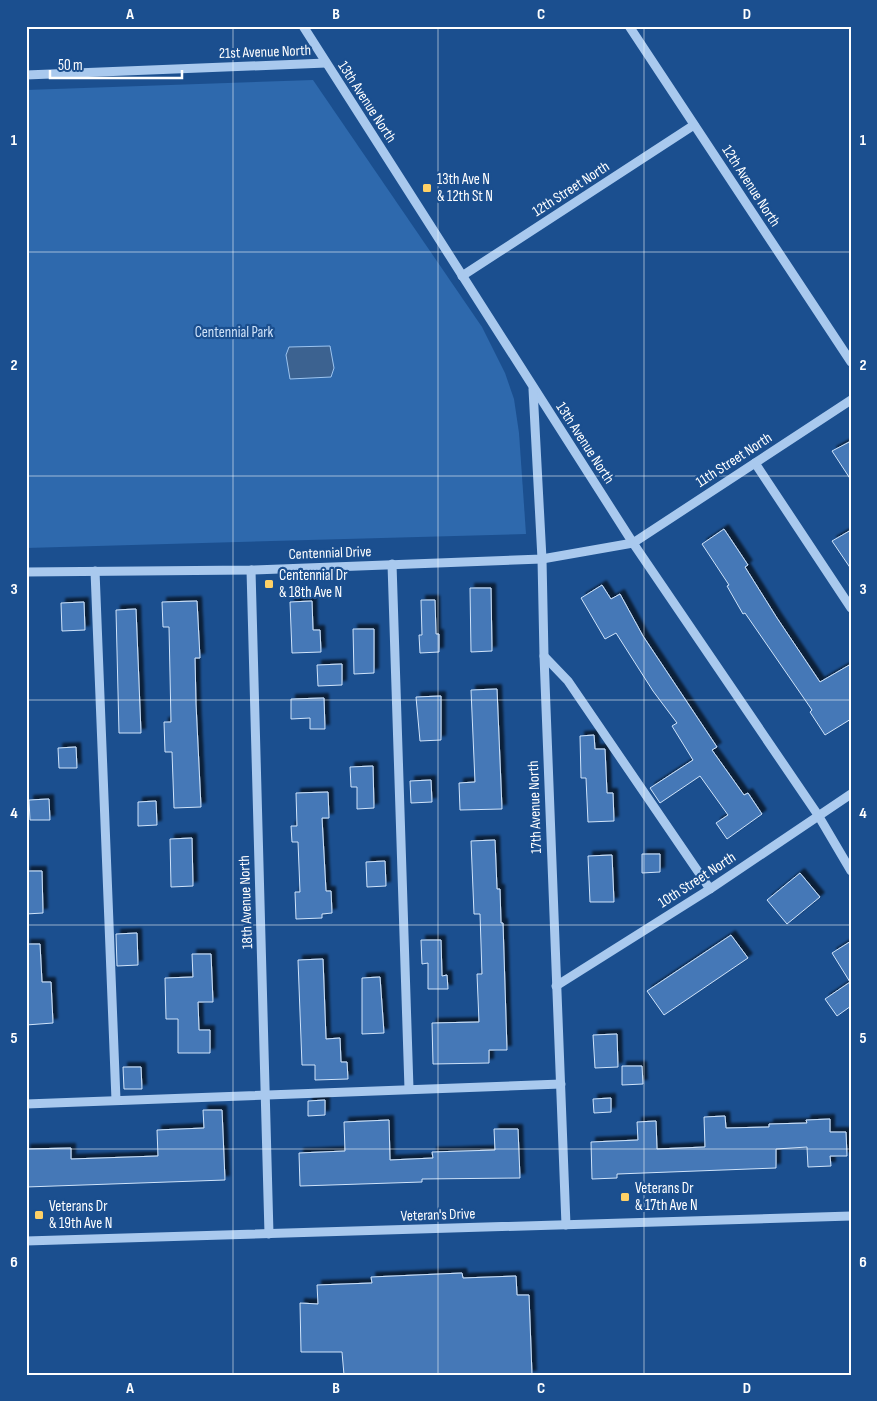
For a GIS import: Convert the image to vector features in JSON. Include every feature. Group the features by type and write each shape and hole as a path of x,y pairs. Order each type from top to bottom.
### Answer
{"street":[{"name":"13th Avenue North","path":"303,26 633,543 818,815 851,871"},
{"name":"12th Avenue North","path":"629,26 851,362"},
{"name":"21st Avenue North","path":"26,75 326,63"},
{"name":"12th Street North","path":"462,276 694,125"},
{"name":"17th Avenue North","path":"533,387 542,559 566,1225"},
{"name":"11th Street North","path":"633,543 851,400"},
{"path":"755,463 851,608"},
{"name":"Centennial Drive","path":"26,572 251,570 542,559 633,543"},
{"path":"392,564 409,1089"},
{"name":"18th Avenue North","path":"251,570 269,1234"},
{"path":"95,571 116,1100"},
{"path":"544,656 568,681 710,889"},
{"name":"10th Street North","path":"556,986 710,889 851,794"},
{"path":"26,1104 561,1084"},
{"name":"Veteran's Drive","path":"26,1241 851,1216"}],"green space":[{"name":"Centennial Park","path":"313,80 482,327 505,373 514,399 519,433 526,534 26,548 26,90"}],"shaded area":[{"path":"330,346 334,368 331,377 290,379 286,355 289,347"}],"building":[{"path":"851,441 851,480 832,451"},
{"path":"724,529 748,565 745,567 777,618 820,682 851,664 851,719 825,735 810,712 812,710 745,613 743,614 727,586 729,585 702,544"},
{"path":"851,530 851,569 832,541"},
{"path":"602,585 611,599 620,594 643,636 717,747 712,750 744,795 748,793 762,814 727,839 716,823 728,815 700,776 660,803 650,788 693,760 672,726 677,723 653,691 616,633 605,639 581,598"},
{"path":"470,588 491,588 492,651 471,652"},
{"path":"421,600 435,600 436,634 439,634 439,652 420,653 419,635 422,635"},
{"path":"197,601 200,658 195,658 201,807 174,808 172,752 165,752 164,722 171,722 169,627 163,627 162,602"},
{"path":"312,601 313,630 320,630 321,652 292,653 290,602"},
{"path":"84,602 85,630 62,631 61,603"},
{"path":"136,609 141,733 119,733 116,610"},
{"path":"353,629 374,629 374,673 354,674"},
{"path":"342,664 342,685 318,686 317,665"},
{"path":"497,689 502,809 460,810 459,783 475,782 471,690"},
{"path":"441,696 441,740 420,741 416,697"},
{"path":"324,698 325,729 310,729 310,718 291,719 291,699"},
{"path":"594,735 595,749 605,749 607,793 613,793 614,821 588,822 586,778 581,778 580,736"},
{"path":"76,747 77,768 59,768 58,748"},
{"path":"373,766 374,808 357,809 357,787 351,787 350,767"},
{"path":"431,780 432,802 411,803 410,781"},
{"path":"328,792 329,818 322,818 326,891 331,891 332,913 322,914 322,918 296,919 295,892 300,892 298,842 292,842 291,826 297,826 296,793"},
{"path":"49,799 50,820 30,820 29,800"},
{"path":"156,801 157,825 138,826 138,802"},
{"path":"192,838 193,886 171,887 170,839"},
{"path":"495,840 497,889 500,889 501,923 503,923 507,1050 489,1050 489,1063 433,1064 432,1023 479,1022 477,974 482,974 480,914 474,914 471,841"},
{"path":"642,854 660,854 660,872 642,873"},
{"path":"612,855 614,902 590,902 588,856"},
{"path":"385,861 386,886 367,887 366,862"},
{"path":"26,871 42,871 43,913 26,914"},
{"path":"800,873 820,897 787,924 767,900"},
{"path":"137,933 138,965 117,966 116,934"},
{"path":"731,935 748,958 664,1015 647,991"},
{"path":"421,940 441,940 442,976 447,975 448,989 428,989 428,963 422,964"},
{"path":"851,941 851,1006 837,1016 825,999 850,982 832,953"},
{"path":"26,944 40,944 42,982 51,982 53,1023 26,1025"},
{"path":"192,954 211,954 213,1002 198,1002 199,1030 210,1030 210,1053 178,1053 178,1019 166,1019 165,978 193,977"},
{"path":"323,959 326,1039 340,1038 341,1062 347,1062 348,1079 315,1080 315,1065 302,1065 298,960"},
{"path":"380,977 384,1033 362,1034 362,978"},
{"path":"617,1034 618,1067 595,1068 593,1035"},
{"path":"622,1066 642,1066 643,1084 622,1085"},
{"path":"123,1067 141,1067 142,1089 124,1089"},
{"path":"611,1098 611,1112 594,1113 593,1099"},
{"path":"325,1100 325,1115 308,1116 308,1101"},
{"path":"203,1110 222,1110 225,1180 26,1187 26,1149 71,1148 71,1159 158,1156 157,1130 204,1128"},
{"path":"725,1116 726,1128 769,1127 769,1124 807,1123 806,1120 830,1119 830,1132 846,1132 847,1156 830,1156 831,1166 808,1167 807,1147 776,1149 776,1168 617,1174 617,1178 592,1179 591,1142 638,1140 637,1122 656,1121 657,1149 705,1147 704,1117"},
{"path":"389,1120 390,1160 433,1158 432,1152 495,1150 494,1129 518,1129 520,1178 422,1179 422,1182 300,1186 299,1153 345,1151 344,1122"},
{"path":"462,1273 463,1278 516,1276 517,1295 529,1295 532,1375 344,1375 342,1352 301,1352 300,1303 318,1304 317,1285 372,1283 371,1277"}],"place":[{"name":"13th Ave N & 12th St N","path":"427,188"},
{"name":"Centennial Dr & 18th Ave N","path":"269,584"},
{"name":"Veterans Dr & 17th Ave N","path":"625,1197"},
{"name":"Veterans Dr & 19th Ave N","path":"39,1215"}]}
